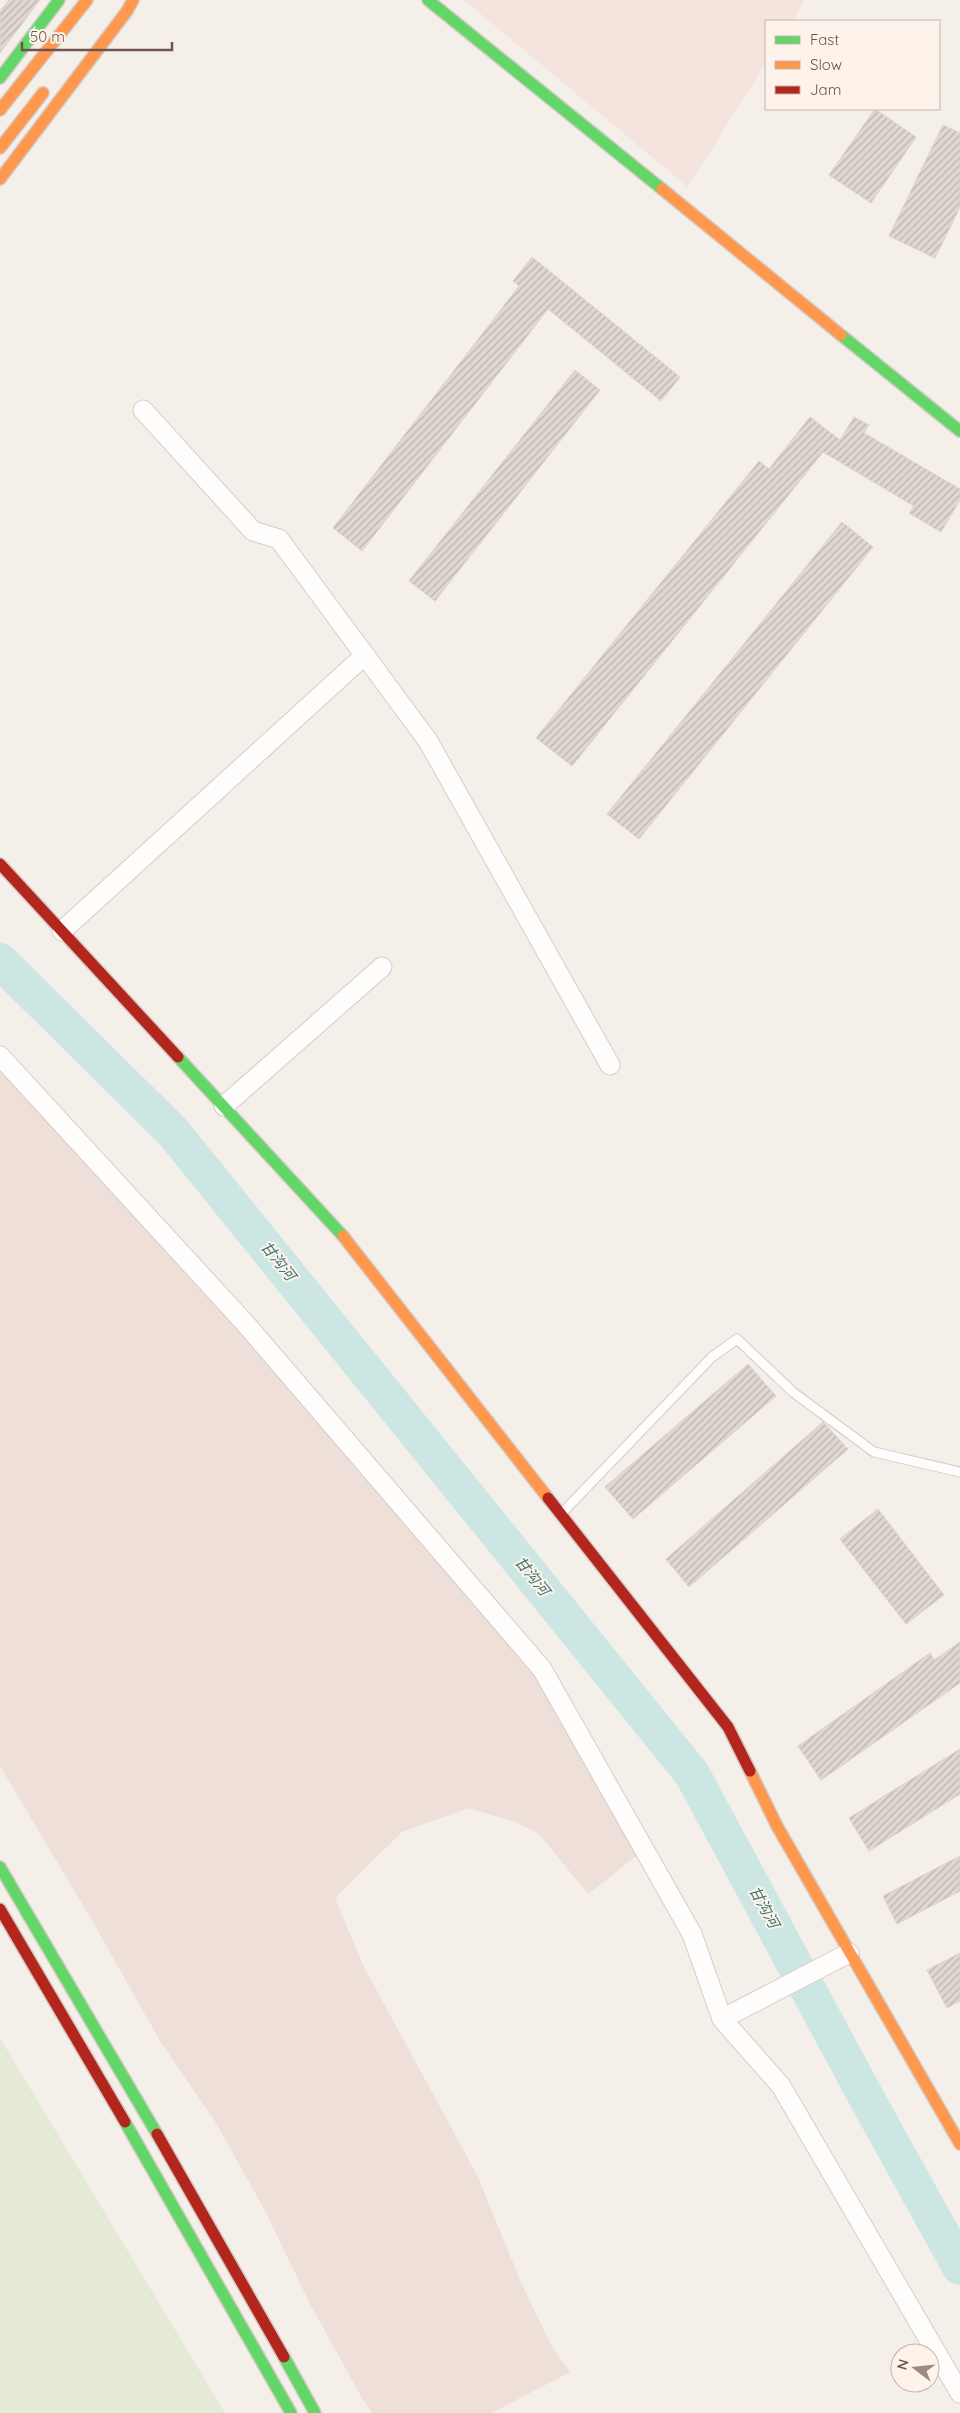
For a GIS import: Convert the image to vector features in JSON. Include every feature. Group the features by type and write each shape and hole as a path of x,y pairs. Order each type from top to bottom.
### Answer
{"street":[{"path":"0,78 59,0"},
{"path":"0,110 87,0"},
{"path":"0,179 133,0"},
{"path":"428,0 960,431"},
{"path":"0,148 48,86"},
{"path":"143,410 253,531 279,539 428,741 610,1065"},
{"path":"62,931 365,655"},
{"path":"0,864 343,1236 728,1727 777,1826 960,2144"},
{"path":"224,1106 382,968"},
{"path":"0,1056 244,1322 542,1669 692,1934 722,2019 781,2086 960,2393"},
{"path":"0,1867 191,2192 315,2413"},
{"path":"0,1908 173,2203 291,2413"},
{"path":"722,2019 849,1953"}],"lane":[{"path":"561,1514 712,1357 737,1338 794,1393 874,1452 960,1472"}],"shaded area":[{"path":"464,0 805,0 793,20 765,20 765,64 688,187"},
{"path":"0,1057 542,1669 644,1850 588,1894 539,1834 515,1822 469,1808 402,1832 335,1898 363,1965 478,2177 520,2280 551,2345 570,2372 492,2413 372,2413 310,2304 265,2211 216,2123 160,2041 94,1924 0,1766"}],"green space":[{"path":"0,2038 225,2413 0,2413"}],"building":[{"path":"9,0 40,0 0,53 0,11"},
{"path":"874,110 916,137 871,203 829,175"},
{"path":"943,125 960,133 960,207 935,258 889,236"},
{"path":"532,257 680,377 661,401 548,309 362,551 333,528 519,286 513,281"},
{"path":"575,370 600,390 435,601 409,581"},
{"path":"810,417 840,440 854,417 869,425 864,433 960,489 960,500 941,532 909,513 914,506 823,452 572,766 536,738 759,461 769,469"},
{"path":"842,522 873,547 639,839 607,814"},
{"path":"748,1364 776,1396 633,1519 605,1487"},
{"path":"823,1422 848,1449 689,1587 666,1559"},
{"path":"878,1509 944,1595 906,1624 840,1539"},
{"path":"960,1642 960,1683 821,1780 798,1746 930,1653 934,1660"},
{"path":"960,1749 960,1794 869,1851 849,1818"},
{"path":"960,1856 960,1891 897,1924 883,1896"},
{"path":"960,1953 960,2001 947,2008 927,1970"}],"waterway":[{"name":"甘沟河","path":"0,961 173,1132 692,1774 960,2267"}],"traffic: fast":[{"path":"0,78 59,0"},
{"path":"428,0 662,189"},
{"path":"841,335 960,431"},
{"path":"178,1057 343,1236"},
{"path":"0,1867 157,2134"},
{"path":"125,2122 291,2413"},
{"path":"284,2357 315,2413"}],"traffic: slow":[{"path":"0,110 87,0"},
{"path":"0,179 127,11 133,0"},
{"path":"0,148 43,93"},
{"path":"662,189 841,335"},
{"path":"343,1236 548,1498"},
{"path":"750,1771 777,1826 960,2144"}],"traffic: jam":[{"path":"0,864 178,1057"},
{"path":"548,1498 728,1727 750,1771"},
{"path":"0,1909 125,2122"},
{"path":"157,2134 284,2357"}]}
